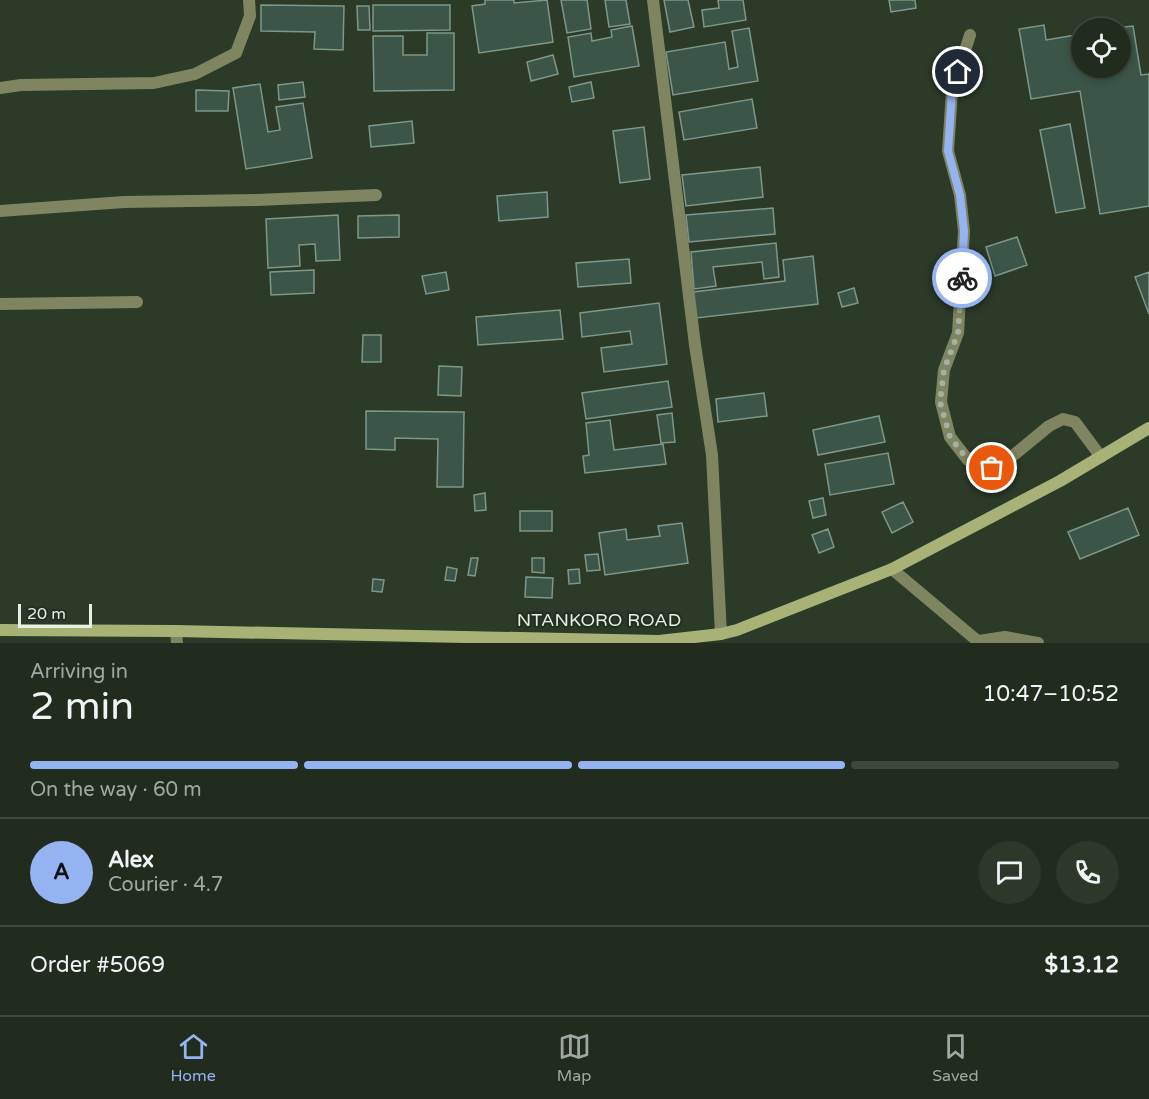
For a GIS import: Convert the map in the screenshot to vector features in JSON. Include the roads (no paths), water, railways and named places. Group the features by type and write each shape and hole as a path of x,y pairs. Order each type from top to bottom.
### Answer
{"main road":[{"name":"NTANKORO ROAD","path":"0,630 177,637 455,640 659,641 721,634 748,626 892,569 1060,481 1149,428"}],"street":[{"path":"0,88 21,85 154,83 195,74 236,53 249,16 249,0"},
{"path":"653,0 695,345 712,455 721,634"},
{"path":"970,35 952,91 948,151 960,195 964,231 958,333 944,370 940,402 950,437 968,460 992,468 1003,465 1050,426 1063,419 1075,422 1101,457"},
{"path":"0,211 123,202 376,195"},
{"path":"0,304 137,302"},
{"path":"892,569 979,642 1005,637 1038,643"}]}
